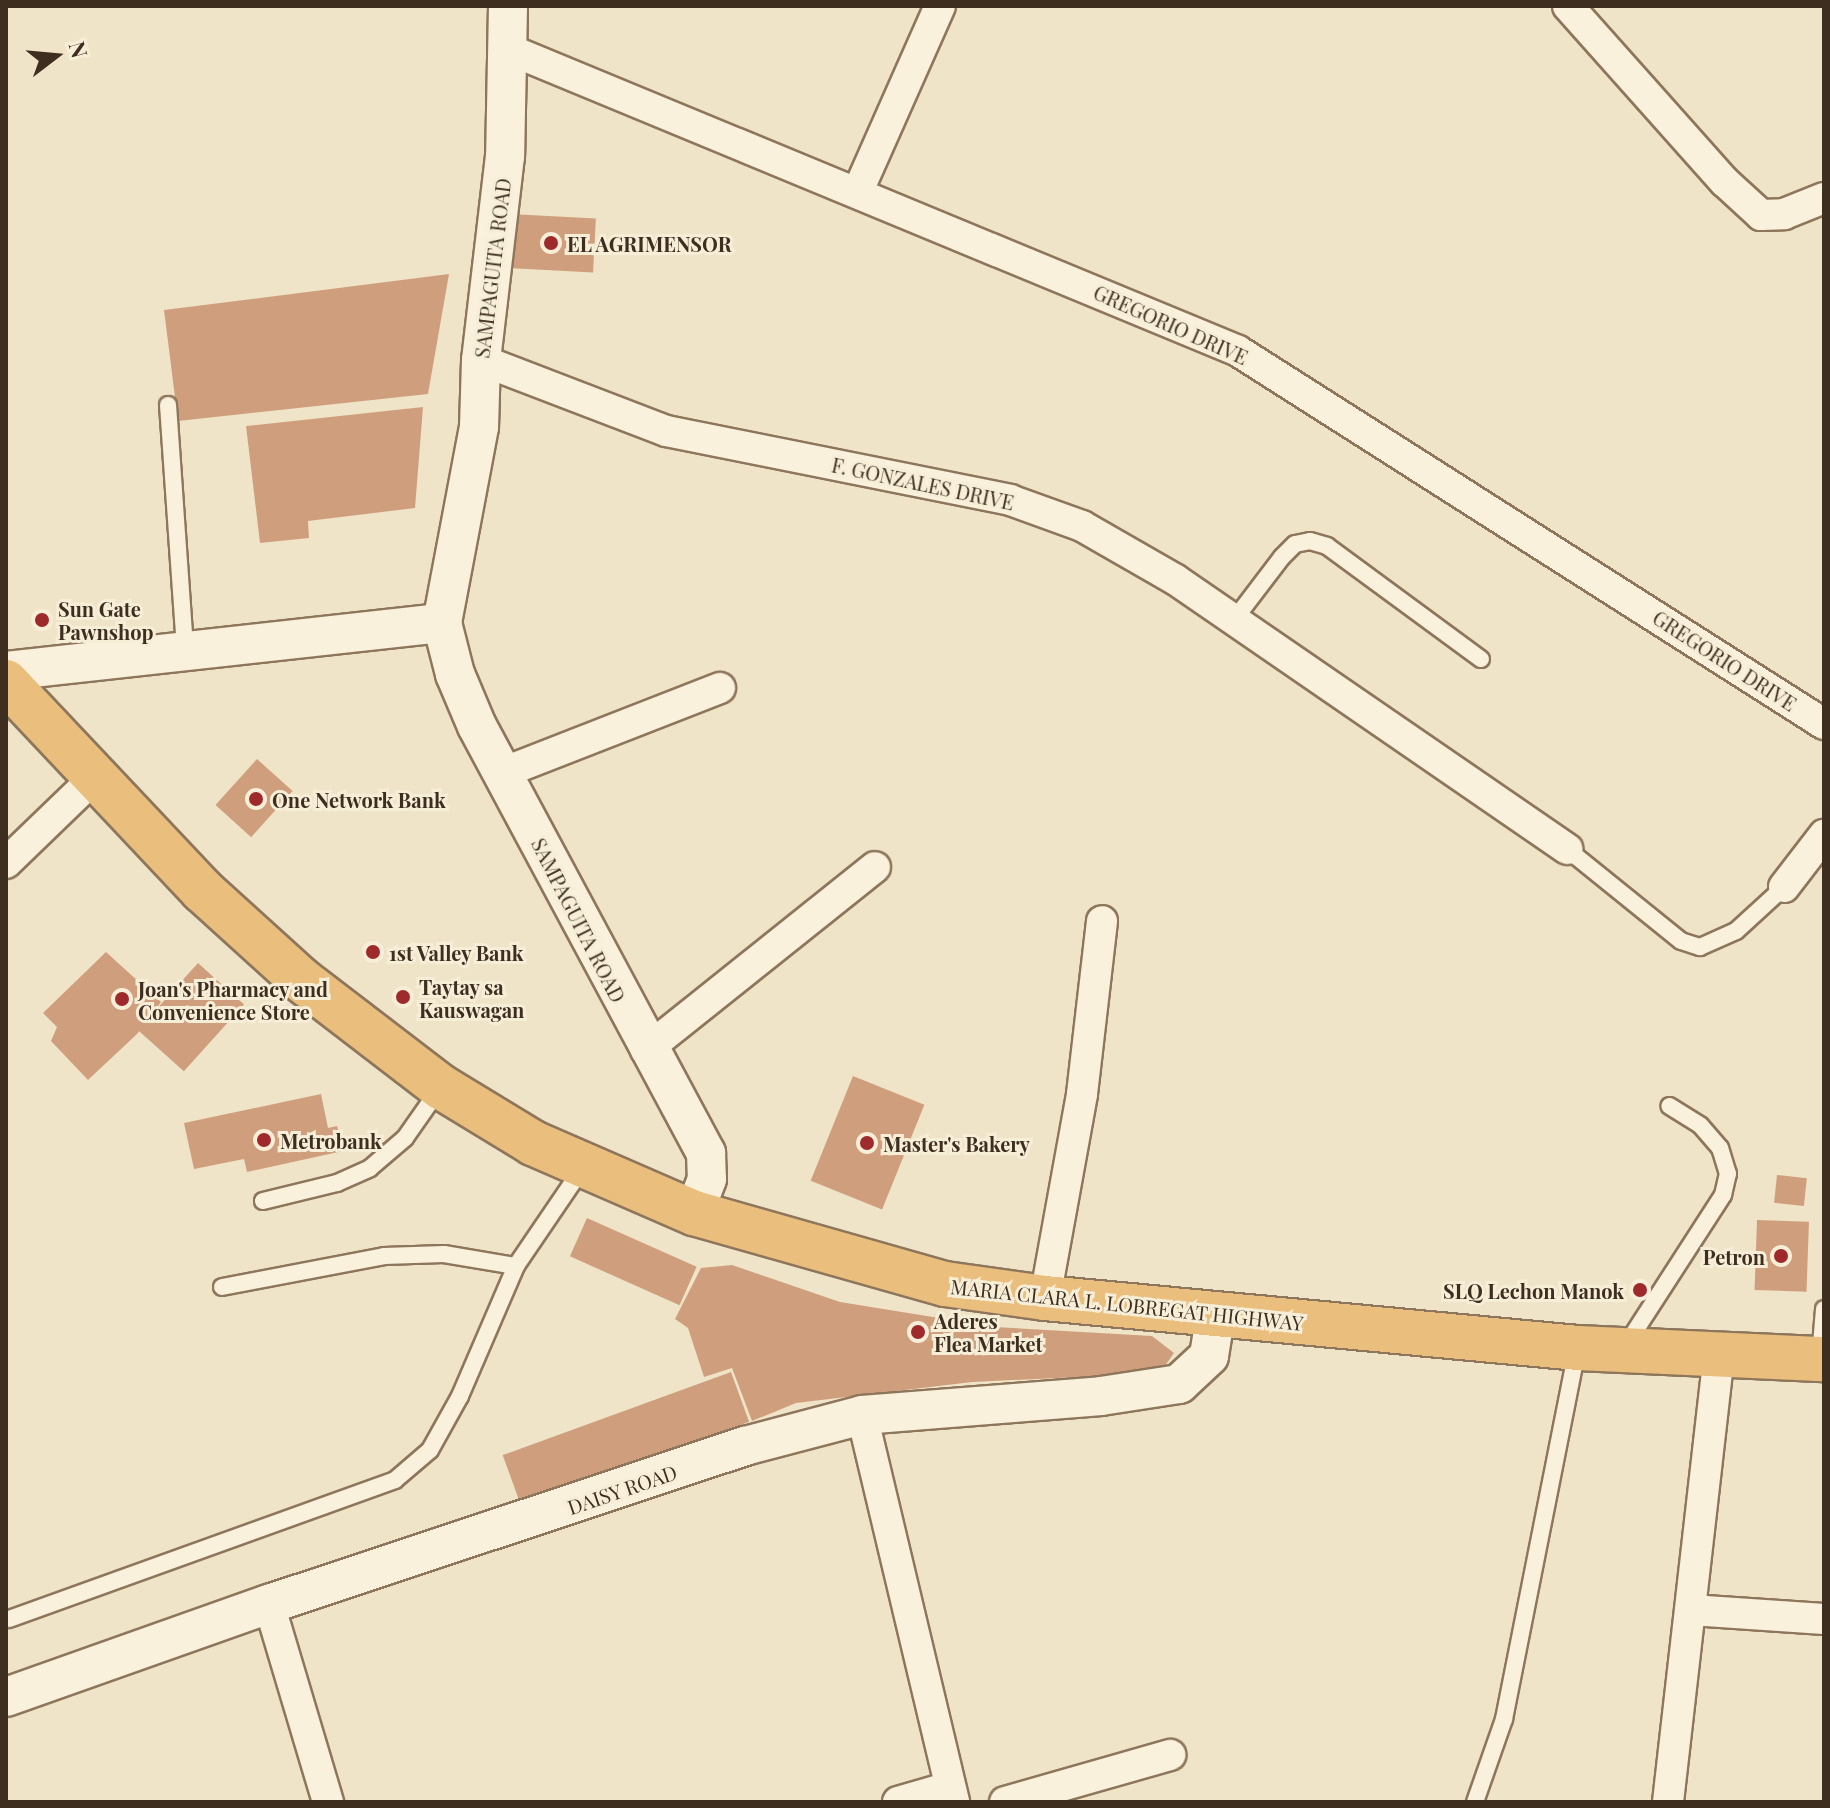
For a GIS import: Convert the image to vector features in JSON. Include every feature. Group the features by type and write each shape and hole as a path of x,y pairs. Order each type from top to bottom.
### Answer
{"highway":[{"name":"MARIA CLARA L. LOBREGAT HIGHWAY","path":"6,682 93,779 202,890 300,979 441,1087 582,1169 694,1213 945,1284 1045,1298 1215,1317 1578,1348 1822,1359"}],"street":[{"name":"SAMPAGUITA ROAD","path":"508,6 505,156 481,360 479,427 442,623 455,674 502,773 646,1050 706,1153 707,1179 694,1213"},
{"path":"858,191 940,6"},
{"path":"1568,6 1725,182 1761,215 1784,214 1824,198"},
{"name":"GREGORIO DRIVE","path":"508,49 858,191 1238,351 1824,724"},
{"name":"F. GONZALES DRIVE","path":"481,360 666,431 1010,500 1082,526 1234,620 1567,849"},
{"path":"6,671 442,623"},
{"path":"502,773 720,688"},
{"path":"6,863 93,779"},
{"path":"1784,887 1824,835"},
{"path":"646,1050 875,867"},
{"path":"1045,1298 1082,1094 1102,921"},
{"name":"DAISY ROAD","path":"6,1697 269,1604 745,1446 862,1415 1101,1396 1179,1384 1209,1356 1215,1317"},
{"path":"1668,1802 1719,1354"},
{"path":"862,1415 952,1794 898,1802"},
{"path":"269,1604 328,1802"},
{"path":"1691,1610 1824,1619"},
{"path":"1005,1802 1170,1755"}],"lane":[{"path":"168,405 185,651"},
{"path":"1234,620 1282,557 1295,544 1310,541 1327,546 1481,659"},
{"path":"1567,849 1681,941 1700,947 1736,931 1784,887"},
{"path":"263,1201 337,1183 370,1168 405,1138 441,1087"},
{"path":"1623,1350 1723,1195 1728,1174 1720,1148 1700,1125 1670,1106"},
{"path":"9,1619 395,1480 430,1450 516,1266 582,1169"},
{"path":"222,1287 384,1256 444,1254 516,1266"},
{"path":"1822,1359 1824,1309"},
{"path":"1475,1802 1504,1719 1578,1348"}],"building":[{"name":"EL AGRIMENSOR","path":"510,214 596,219 593,272 507,268"},
{"path":"449,274 428,394 178,421 164,310"},
{"path":"423,407 415,508 308,521 309,538 260,543 246,426"},
{"name":"One Network Bank","path":"257,759 293,791 251,837 216,805"},
{"path":"106,952 161,1002 137,1034 88,1080 51,1041 57,1027 43,1013"},
{"path":"198,963 244,1004 184,1071 138,1030"},
{"name":"Master's Bakery","path":"853,1076 924,1105 882,1210 811,1181"},
{"name":"Metrobank","path":"321,1094 328,1128 337,1126 343,1151 247,1172 244,1159 194,1169 184,1123"},
{"path":"1777,1175 1807,1178 1804,1206 1774,1203"},
{"path":"587,1218 697,1267 680,1305 570,1256"},
{"name":"Petron","path":"1757,1220 1809,1222 1807,1292 1755,1290"},
{"name":"Aderes Flea Market","path":"732,1265 840,1302 995,1327 1152,1336 1174,1353 1160,1373 972,1382 796,1403 752,1421 732,1368 704,1377 688,1328 675,1319 701,1268"},
{"path":"731,1372 749,1422 521,1505 503,1455"}],"place":[{"name":"EL AGRIMENSOR","path":"551,243"},
{"name":"Sun Gate Pawnshop","path":"42,620"},
{"name":"One Network Bank","path":"256,799"},
{"name":"1st Valley Bank","path":"373,952"},
{"name":"Taytay sa Kauswagan","path":"403,997"},
{"name":"Joan's Pharmacy and Convenience Store","path":"122,999"},
{"name":"Metrobank","path":"264,1140"},
{"name":"Master's Bakery","path":"867,1143"},
{"name":"Petron","path":"1781,1256"},
{"name":"SLQ Lechon Manok","path":"1640,1290"},
{"name":"Aderes Flea Market","path":"918,1332"}]}
